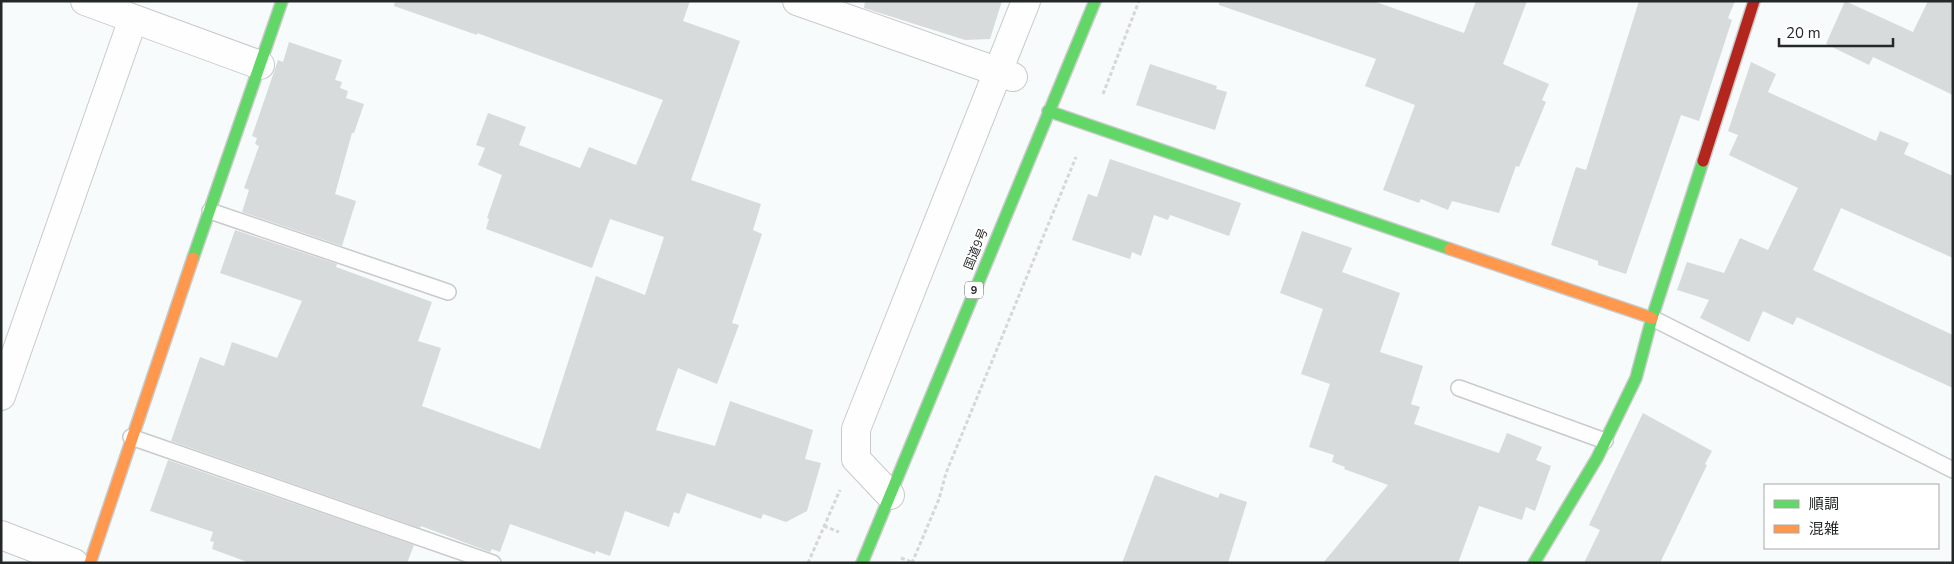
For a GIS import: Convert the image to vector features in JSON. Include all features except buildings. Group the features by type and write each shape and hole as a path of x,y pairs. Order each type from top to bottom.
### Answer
{"main road":[{"path":"90,563 131,438 282,1"},
{"name":"国道9号","path":"862,563 1095,1"},
{"path":"1534,563 1605,442 1636,378 1652,318 1754,1"},
{"path":"1048,111 1652,318"}],"street":[{"path":"85,1 260,65"},
{"path":"797,1 1006,75"},
{"path":"890,495 856,459 856,430 1006,75 1026,1"},
{"path":"1,396 133,19"},
{"path":"1,536 74,563"}],"lane":[{"path":"210,211 448,292"},
{"path":"1652,318 1953,470"},
{"path":"1459,388 1605,442"},
{"path":"131,438 493,563"}],"path":[{"path":"1101,97 1139,1"},
{"path":"1098,87 1104,89"},
{"path":"901,558 912,562 939,499 946,473 1078,152"},
{"path":"808,563 839,490 845,490"},
{"path":"824,526 840,532"}],"traffic: fast":[{"path":"193,258 282,1"},
{"path":"862,563 1095,1"},
{"path":"1048,111 1450,249"},
{"path":"1534,563 1597,458 1636,378 1652,318 1703,161"}],"traffic: slow":[{"path":"1450,249 1652,318"},
{"path":"90,563 193,258"}],"traffic: jam":[{"path":"1703,161 1754,1"}]}
